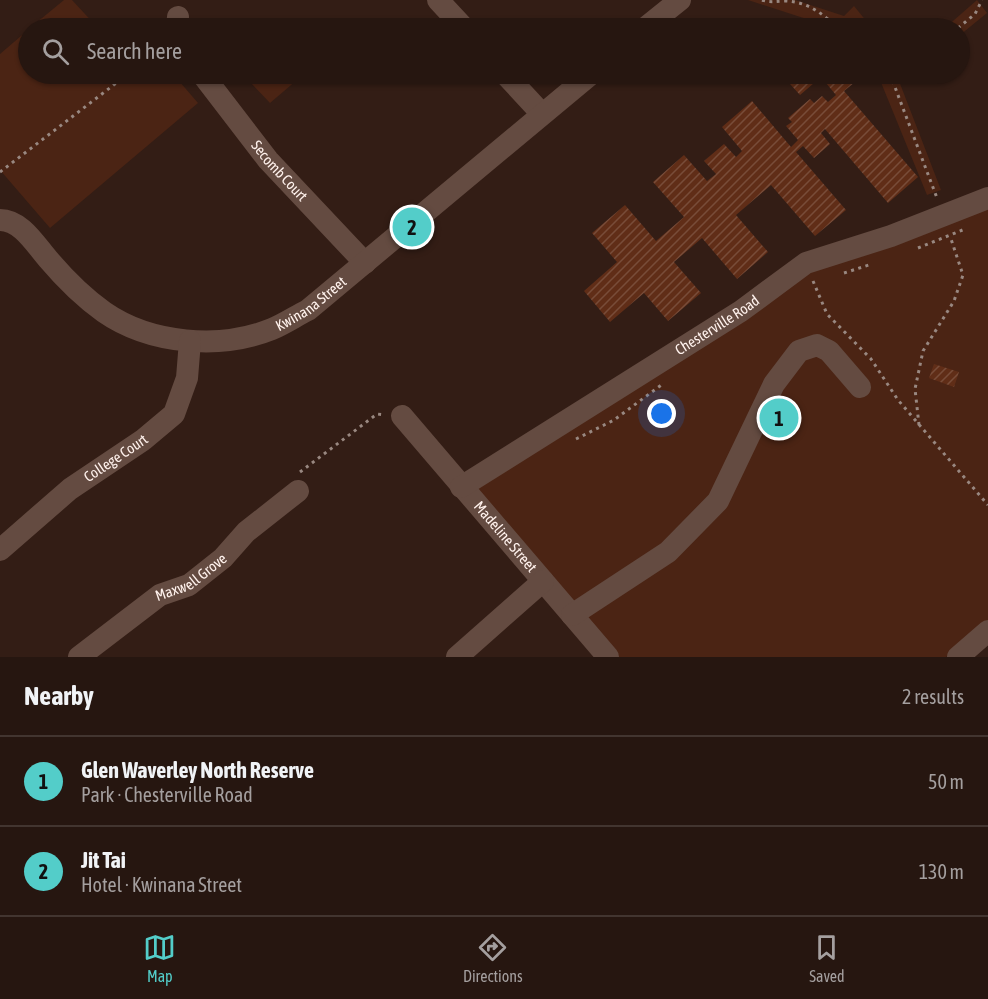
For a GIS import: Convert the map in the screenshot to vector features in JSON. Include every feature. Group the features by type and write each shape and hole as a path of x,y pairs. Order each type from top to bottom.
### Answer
{"street":[{"path":"438,0 455,18"},
{"path":"658,18 680,0"},
{"name":"Secomb Court","path":"210,84 268,160 365,263"},
{"path":"514,84 542,114"},
{"name":"Kwinana Street","path":"0,220 17,224 71,286 106,313 144,332 190,341 231,340 271,329 308,310 579,84"},
{"name":"Chesterville Road","path":"461,487 741,311 891,236 946,226 988,198"},
{"name":"College Court","path":"0,550 70,489 143,440 174,414 187,378 190,341"},
{"path":"572,615 668,552 718,501 738,455 761,426 774,384 799,351 817,345 829,351 836,370 861,387"},
{"name":"Madeline Street","path":"402,416 608,657"},
{"name":"Maxwell Grove","path":"79,657 160,595 189,585 223,558 246,532 301,490"},
{"path":"457,657 543,581"},
{"path":"958,657 988,631"}],"path":[{"path":"762,0 770,3 788,1 820,11 827,18"},
{"path":"970,18 975,14 982,0"},
{"path":"0,172 115,84"},
{"path":"894,84 963,275 954,301 923,351 915,389 919,424"},
{"path":"917,248 946,226 969,227"},
{"path":"843,273 874,263"},
{"path":"811,276 827,314 871,359 898,400 988,505"},
{"path":"571,441 614,420 665,382"},
{"path":"301,490 377,414 402,416"}],"shaded area":[{"path":"64,0 72,0 89,18 42,18"},
{"path":"748,0 795,0 844,16 854,6 864,18 803,18"},
{"path":"977,0 987,13 970,27 970,18 956,18"},
{"path":"18,39 18,84 182,84 198,103 50,228 0,170 0,54"},
{"path":"252,84 292,84 270,103"},
{"path":"882,84 900,84 941,190 927,195"},
{"path":"988,198 988,626 946,657 613,657 461,487 806,263"}],"building":[{"path":"790,84 813,84 800,95"},
{"path":"827,84 853,84 844,91 918,177 888,203 825,129 821,133 830,144 814,158 803,146 796,152 846,210 815,236 771,185 736,215 768,252 737,279 702,238 674,262 701,293 668,321 644,293 610,322 584,291 617,262 592,233 625,205 656,241 684,217 653,182 684,155 707,181 716,174 704,161 724,144 736,157 742,151 722,127 752,101 791,147 798,140 786,126 792,122 788,118 810,99 814,103 822,96 828,102 836,95"},
{"path":"934,364 959,372 954,387 929,378"}],"place":[{"name":"Jit Tai","path":"412,227"},
{"name":"Glen Waverley North Reserve","path":"779,418"}]}
